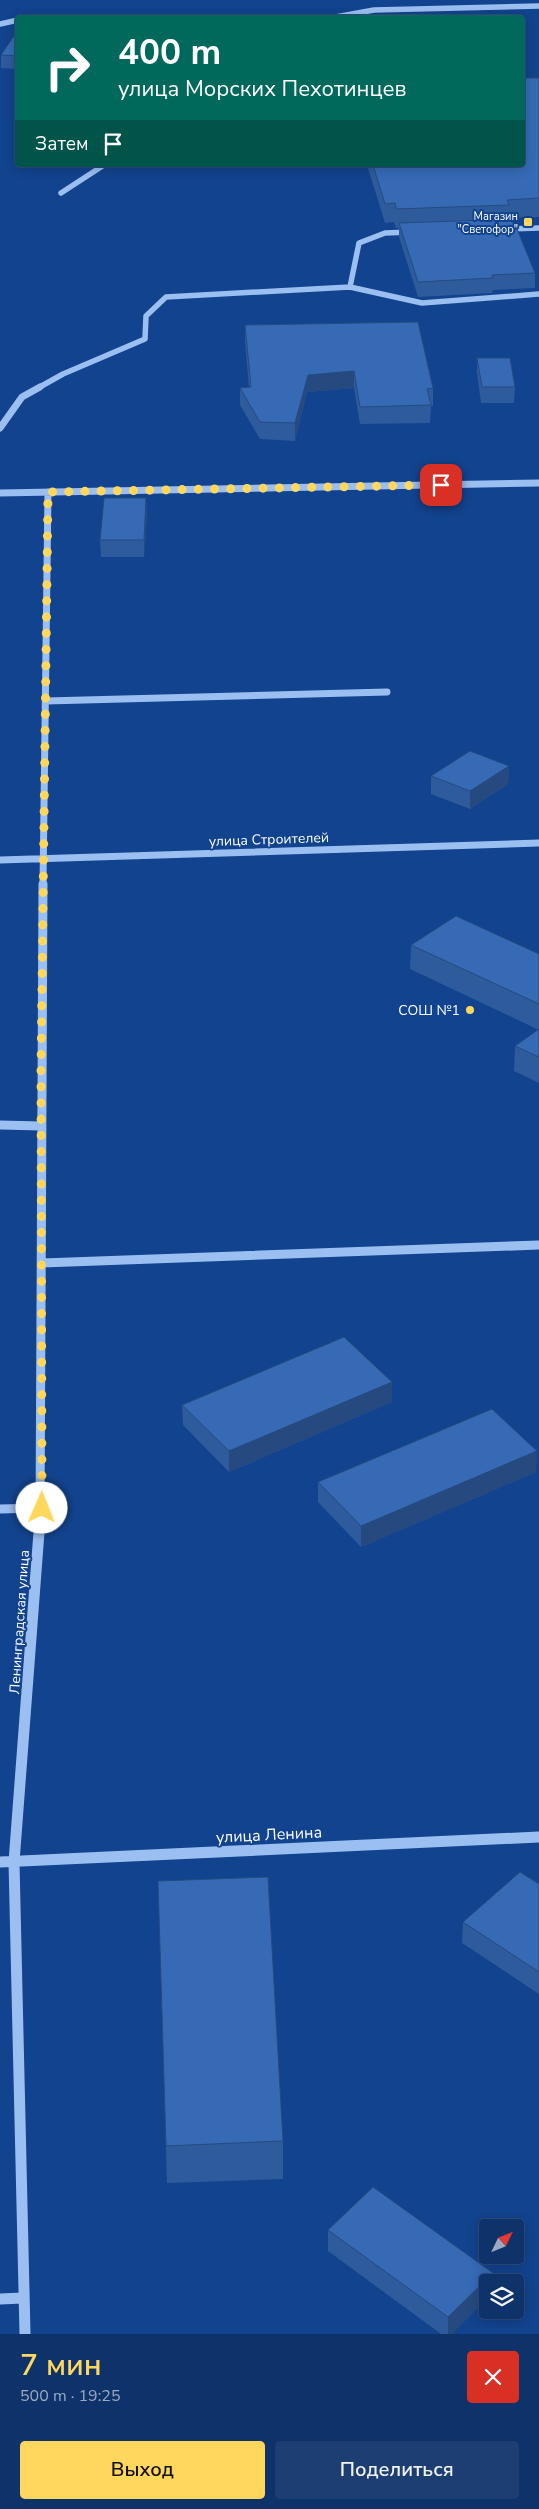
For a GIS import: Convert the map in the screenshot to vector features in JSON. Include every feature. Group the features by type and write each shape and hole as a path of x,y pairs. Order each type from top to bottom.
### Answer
{"street":[{"path":"346,15 374,10 539,6"},
{"path":"0,24 15,21"},
{"path":"61,193 101,167"},
{"path":"502,229 539,228"},
{"path":"350,287 359,243 385,233 414,232"},
{"path":"0,428 22,397 62,374 145,339 146,316 166,298 350,287 422,303 539,294"},
{"path":"0,493 539,483"},
{"name":"Ленинградская улица","path":"24,2334 14,1862 42,1508 41,1126 48,492"},
{"path":"46,701 387,692"},
{"name":"улица Строителей","path":"0,860 539,843"},
{"path":"0,1125 41,1126"},
{"path":"42,1263 539,1245"},
{"path":"0,1509 42,1508"},
{"name":"улица Ленина","path":"0,1862 539,1837"},
{"path":"0,2299 23,2298"}],"building":[{"path":"15,34 15,56 1,55"},
{"path":"525,78 539,78 539,198 507,200 509,205 396,209 395,203 385,204 374,167 525,167"},
{"path":"513,219 535,273 492,275 493,278 418,282 399,223"},
{"path":"418,322 433,388 427,389 431,405 360,407 354,371 308,375 295,423 260,422 240,388 251,387 245,325"},
{"path":"477,358 510,358 515,387 482,387"},
{"path":"104,498 146,498 144,540 100,540"},
{"path":"470,751 509,766 470,791 431,776"},
{"path":"456,916 539,954 539,1004 411,945"},
{"path":"539,1029 539,1057 515,1046"},
{"path":"344,1337 392,1382 229,1451 182,1405"},
{"path":"492,1409 537,1451 361,1526 318,1482"},
{"path":"520,1872 539,1884 539,1972 463,1922"},
{"path":"268,1877 283,2141 166,2146 158,1881"},
{"path":"373,2187 493,2273 479,2274 479,2287 448,2317 328,2230"}],"place":[{"name":"Магазин \"Светофор\"","path":"528,222"},
{"name":"СОШ №1","path":"470,1010"}],"route":[{"path":"42,1508 41,1071 48,492 441,485"}]}
